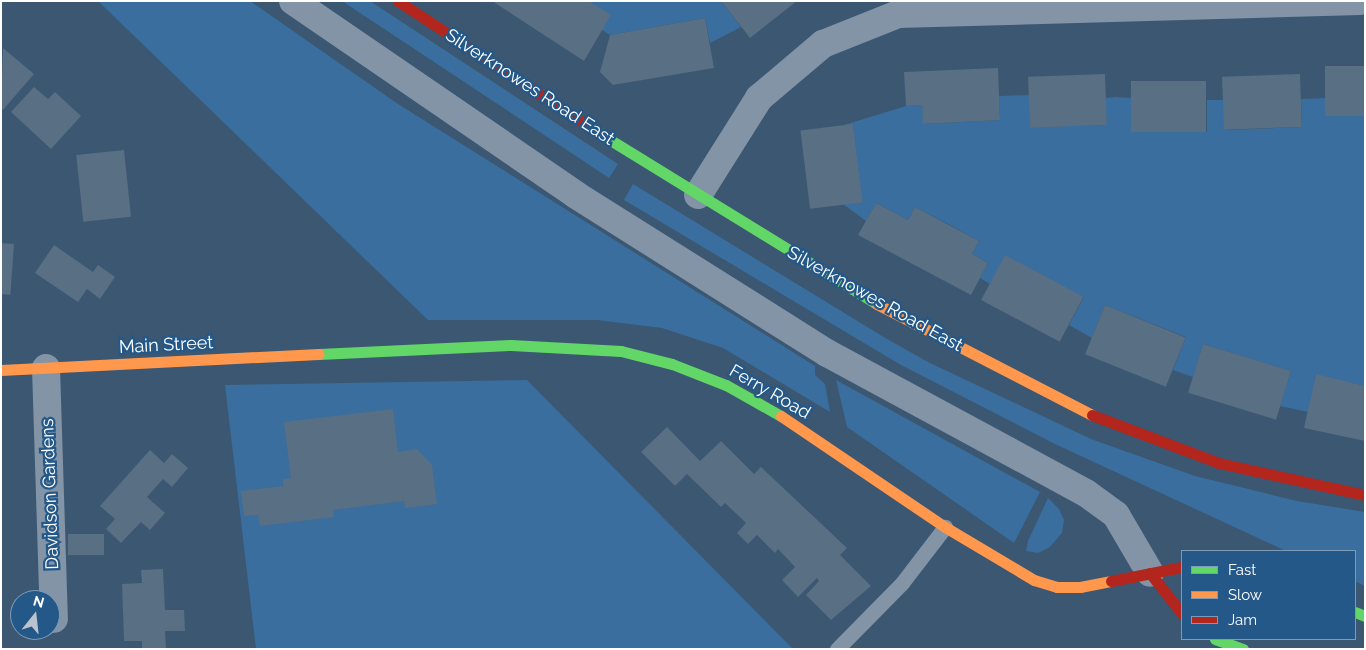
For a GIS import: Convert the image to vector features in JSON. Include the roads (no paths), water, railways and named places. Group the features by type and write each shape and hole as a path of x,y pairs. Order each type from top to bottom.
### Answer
{"main road":[{"name":"Silverknowes Road East","path":"398,1 698,195 864,297 1086,413 1218,463 1365,495"},
{"name":"Ferry Road","path":"332,355 511,345 621,351 672,364 726,385 783,417 945,528 1013,570 1057,586 1080,587 1181,567"},
{"name":"Main Street","path":"1,370 332,355"},
{"path":"1150,573 1181,613"},
{"path":"1218,640 1243,649"}],"street":[{"path":"292,1 576,195 827,353 1086,493 1116,515 1150,573"},
{"path":"698,195 759,98 823,44 898,14 1360,1"},
{"name":"Davidson Gardens","path":"46,368 53,590"}],"lane":[{"path":"837,649 902,584 945,528"}]}
